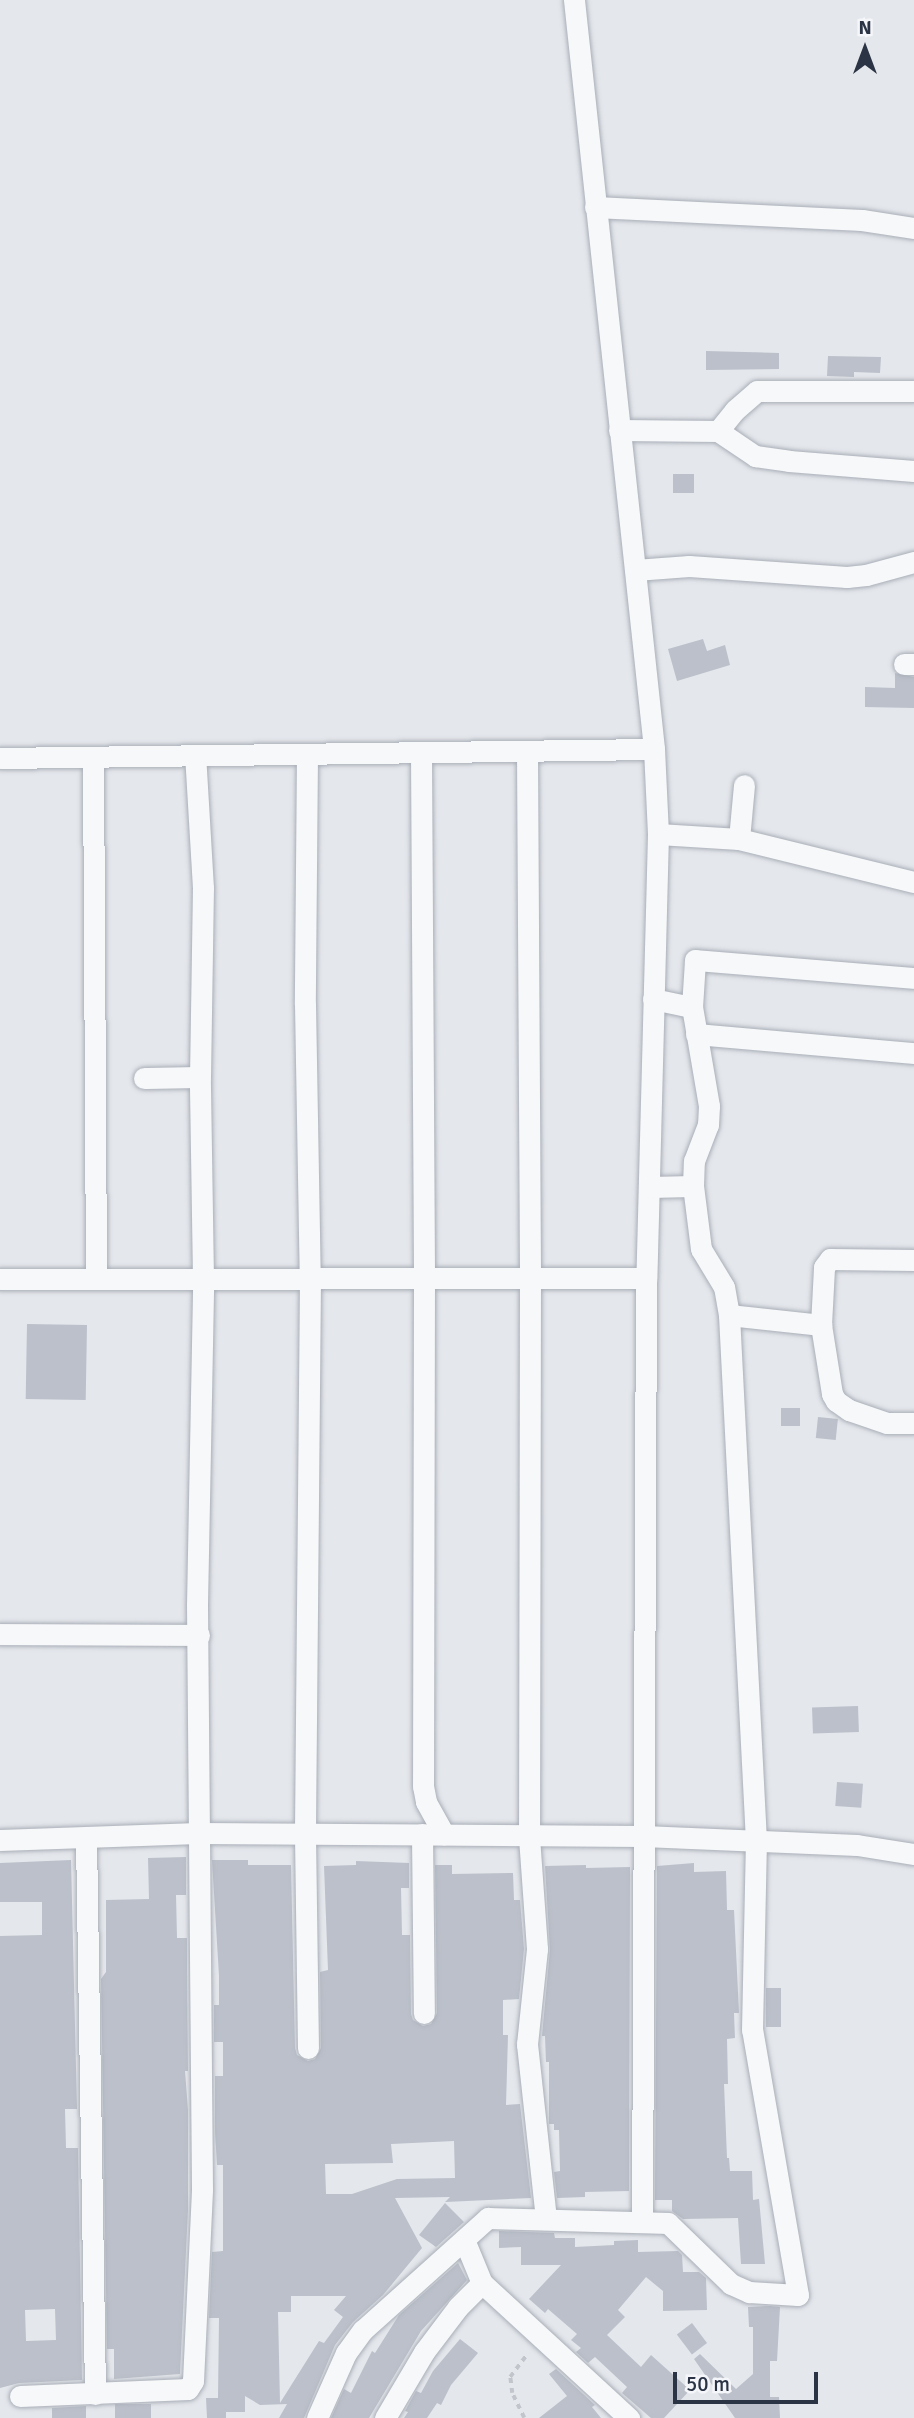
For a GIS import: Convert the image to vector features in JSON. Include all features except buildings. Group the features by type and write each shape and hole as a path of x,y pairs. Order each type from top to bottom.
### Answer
{"street":[{"path":"574,0 654,749 658,834 646,1279 642,2221"},
{"path":"595,207 862,220 914,228"},
{"path":"718,431 735,410 757,391 914,391"},
{"path":"619,430 718,431 755,456 914,471"},
{"path":"635,569 688,566 847,577 866,575 914,562"},
{"path":"0,758 654,749"},
{"path":"527,751 529,1837 537,1949 527,2044 545,2219"},
{"path":"421,752 425,1279 423,1786 426,1802 444,1834"},
{"path":"307,754 305,1004 310,1279 305,1835 308,2048"},
{"path":"20,2396 188,2389 193,2381 202,2189 198,1833 203,888 195,755"},
{"path":"93,757 96,1279"},
{"path":"739,839 744,785"},
{"path":"658,834 739,839 914,882"},
{"path":"317,2418 346,2354 363,2330 465,2242 480,2223 488,2218 668,2223 731,2284 749,2292 798,2295 752,2030 756,1841 729,1315 724,1287 701,1249 693,1186 694,1161 708,1125 709,1106 692,1007 695,960 914,978"},
{"path":"653,999 692,1007"},
{"path":"696,1034 914,1053"},
{"path":"144,1078 200,1077"},
{"path":"649,1187 693,1186"},
{"path":"914,1260 830,1259 824,1267 821,1325 832,1394 836,1401 849,1410 887,1423 914,1423"},
{"path":"0,1279 646,1279"},
{"path":"729,1315 821,1325"},
{"path":"0,1634 199,1635"},
{"path":"0,1840 198,1833 643,1836 857,1845 914,1854"},
{"path":"422,1834 425,2012"},
{"path":"86,1838 95,2394"},
{"path":"465,2242 482,2283 541,2334 629,2418"},
{"path":"385,2418 424,2352 482,2283"}],"path":[{"path":"524,2418 512,2393 510,2377 541,2334"}]}
